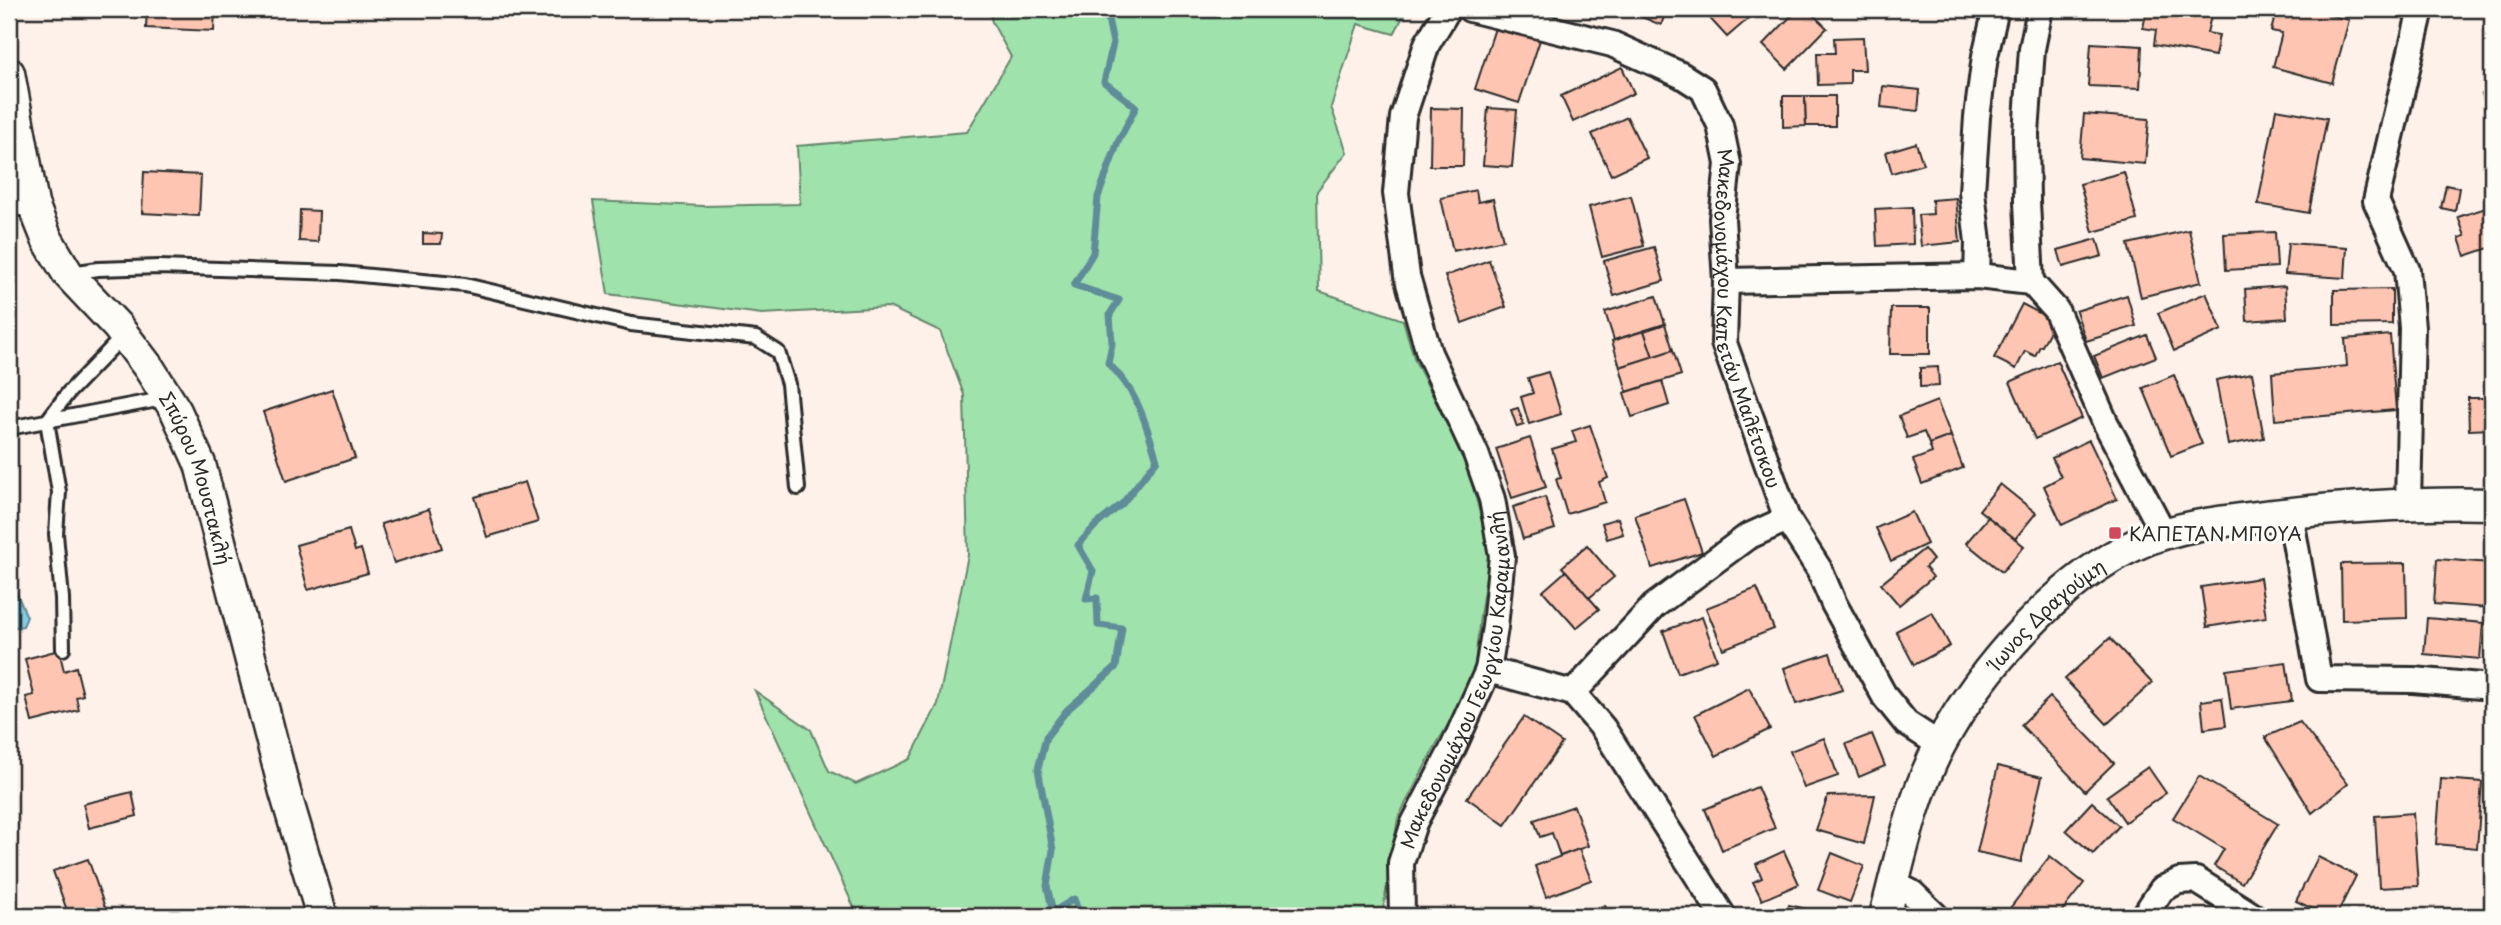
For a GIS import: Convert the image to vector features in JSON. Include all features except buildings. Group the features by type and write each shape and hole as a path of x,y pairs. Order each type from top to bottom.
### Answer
{"street":[{"name":"Μακεδονομάχου Γεωργίου Καραμανλή","path":"1402,916 1401,863 1414,823 1452,750 1488,670 1502,556 1492,499 1476,454 1429,353 1407,276 1396,193 1403,117 1427,44 1448,9"},
{"name":"Μακεδονομάχου Καπετάν Μαλέτσκου","path":"1470,9 1612,44 1681,75 1703,89 1720,125 1728,164 1722,219 1726,281 1724,343 1787,519 1819,569 1834,604 1885,697 1906,723 1940,745"},
{"path":"1977,276 1978,242 1972,192 1977,117 1985,56 1996,9"},
{"path":"2040,9 2032,49 2026,133 2031,282 2056,310 2105,422 2164,534"},
{"path":"2408,503 2412,328 2407,270 2376,201 2421,9"},
{"name":"Σπύρου Μουστακλή","path":"9,73 21,203 68,274 124,335 169,398 200,464 268,729 322,916"},
{"path":"1726,281 1977,276 2031,282"},
{"name":"Ίωνος Δραγούμη","path":"1885,916 1913,815 1940,745 1983,681 2036,617 2062,593 2096,568 2138,543 2210,524 2290,513 2408,503 2492,504"},
{"path":"2290,513 2319,679 2413,680 2492,687"},
{"path":"1573,693 1654,606 1747,537 1787,519"},
{"path":"1488,670 1573,693 1603,728 1723,916"},
{"path":"2144,916 2162,890 2179,881 2196,880 2253,916"},
{"path":"1894,884 1912,893 1936,916"}],"lane":[{"path":"68,274 159,267 340,273 465,285 631,324 756,338 778,352 788,384 798,488"},
{"path":"63,649 62,598 56,534 59,492 47,421 68,393 124,335"},
{"path":"9,428 169,398"}],"green space":[{"path":"989,9 1407,9 1394,34 1358,24 1331,107 1347,152 1317,191 1319,291 1403,320 1415,361 1466,461 1490,551 1473,683 1436,745 1398,818 1384,916 858,916 755,691 811,730 829,771 856,784 910,759 938,704 968,555 964,395 940,331 889,307 762,314 608,294 593,201 703,206 800,204 797,146 967,132 1011,57 992,22"}],"water":[{"path":"15,589 27,617 23,626 11,628 9,591"}],"waterway":[{"path":"1080,916 1074,899 1053,912 1047,886 1053,850 1038,769 1046,737 1067,710 1116,667 1122,628 1098,625 1097,598 1086,599 1093,571 1078,545 1096,525 1122,504 1157,460 1134,396 1108,363 1112,344 1110,314 1119,300 1074,285 1093,253 1098,197 1118,142 1136,107 1104,82 1113,43 1106,9"}],"place":[{"name":"ΚΑΠΕΤΑΝ ΜΠΟΥΑ","path":"2115,533"}]}
